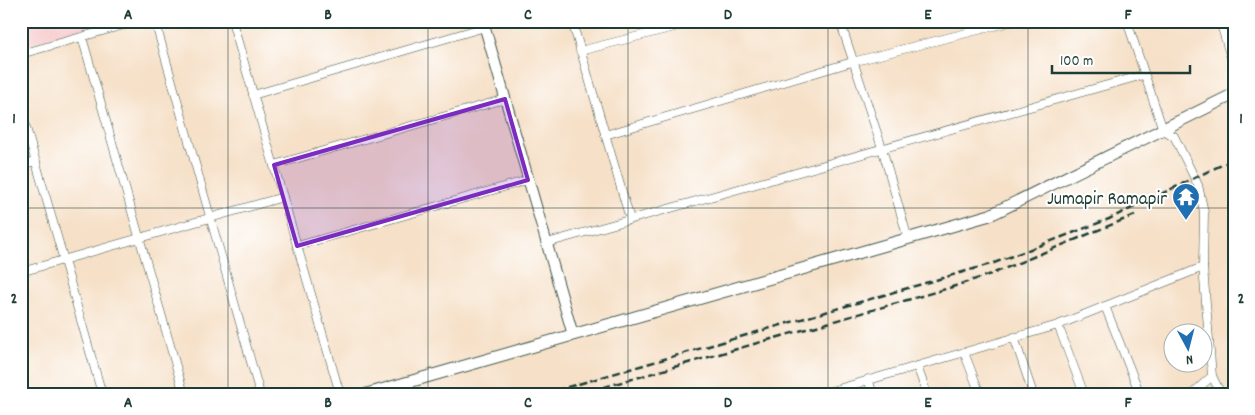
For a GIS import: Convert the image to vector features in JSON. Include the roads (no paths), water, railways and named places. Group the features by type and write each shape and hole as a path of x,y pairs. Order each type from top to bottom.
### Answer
{"main road":[{"path":"367,394 990,215 1234,94"}],"street":[{"path":"21,54 82,37 117,24 138,21"},
{"path":"155,21 260,394"},
{"path":"232,21 340,394"},
{"path":"572,21 630,219"},
{"path":"580,51 698,21"},
{"path":"840,21 882,148 908,239"},
{"path":"605,136 852,62 1014,21"},
{"path":"1127,21 1143,75 1163,130 1174,136 1198,185 1204,212 1203,267 1212,376 1220,392 1224,394"},
{"path":"1220,21 1234,68"},
{"path":"253,95 484,24 573,335"},
{"path":"82,37 184,394"},
{"path":"546,243 1143,75"},
{"path":"274,165 505,99"},
{"path":"21,111 102,394"},
{"path":"21,166 36,161"},
{"path":"297,246 528,180"},
{"path":"21,272 283,197"},
{"path":"821,394 1058,325 1203,267"},
{"path":"1105,306 1140,394"},
{"path":"1058,325 1084,394"},
{"path":"1014,337 1033,394"},
{"path":"964,352 980,394"},
{"path":"917,366 927,394"},
{"path":"1192,394 1212,376"},
{"path":"868,379 873,394"}],"railway":[{"path":"544,394 994,263 1109,219 1234,159"},
{"path":"580,394 949,288 994,273 1135,215"}],"place":[{"name":"Jumapir Ramapir","path":"1186,221"}]}
